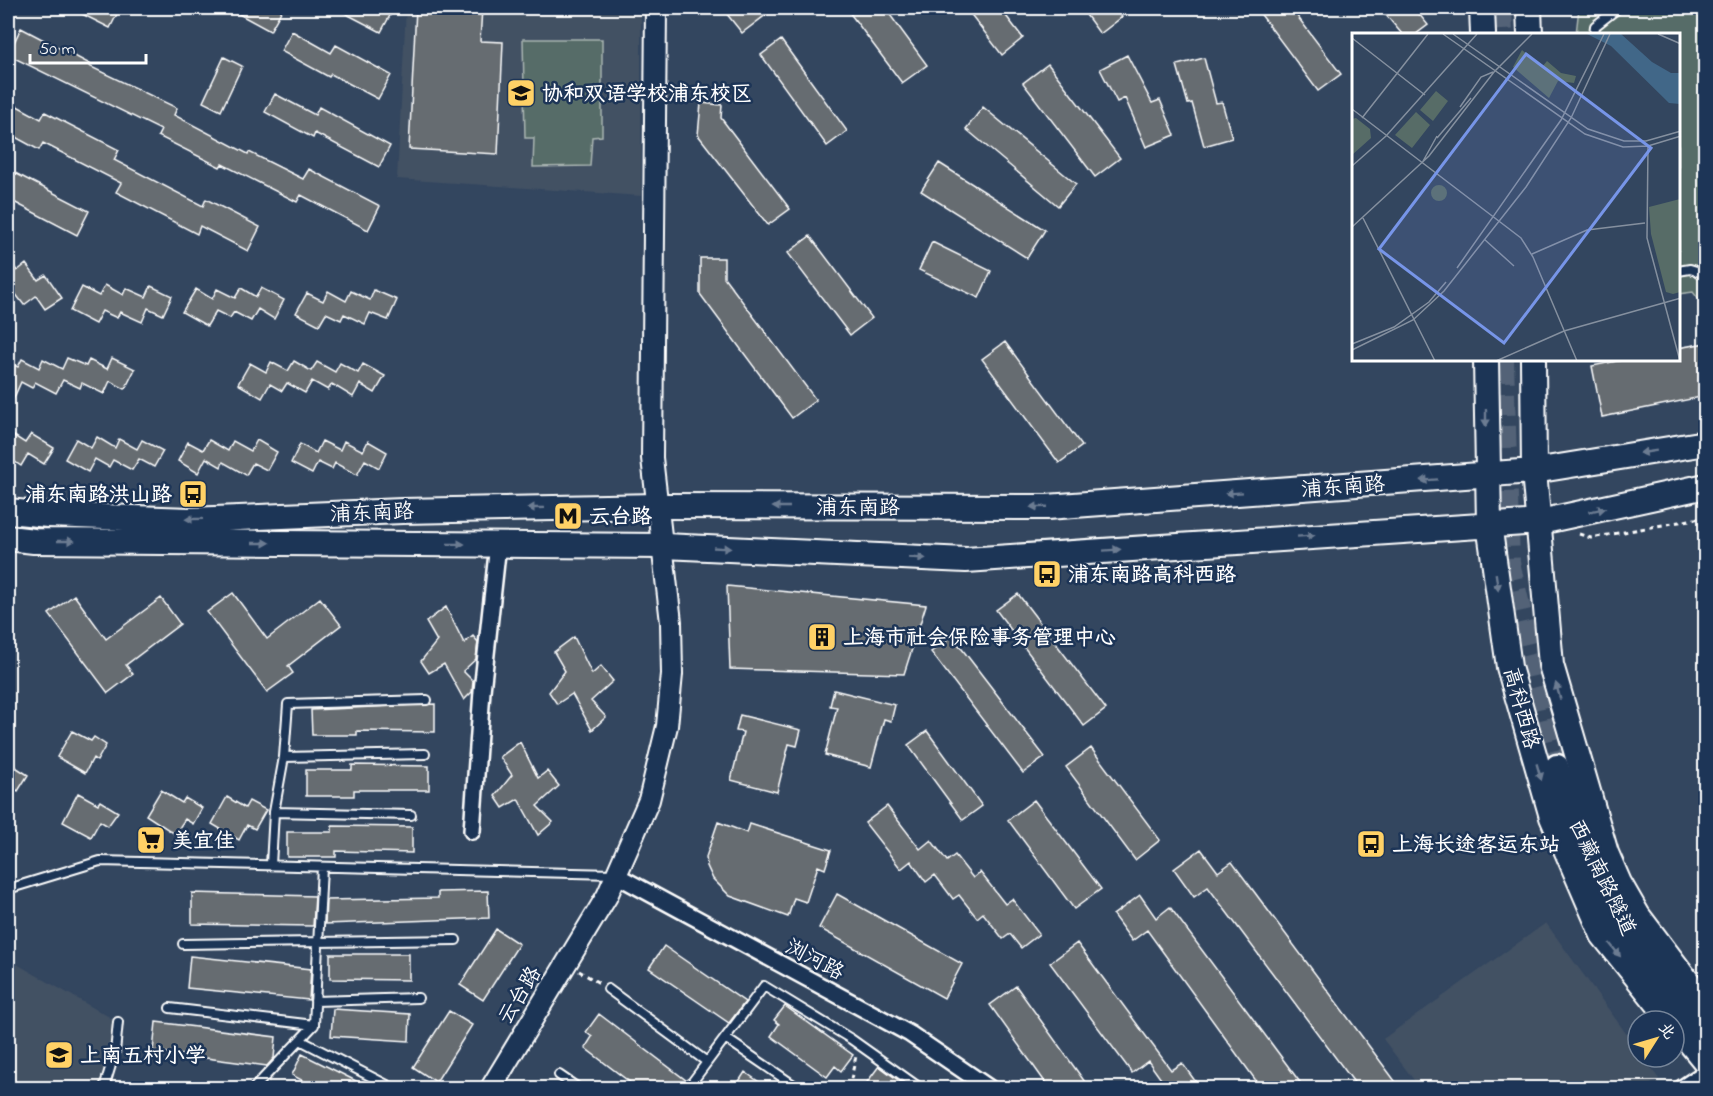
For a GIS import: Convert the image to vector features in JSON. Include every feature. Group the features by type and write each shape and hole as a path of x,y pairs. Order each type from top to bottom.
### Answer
{"main road":[{"path":"1482,8 1484,33"},
{"path":"1518,8 1519,33"},
{"path":"1529,8 1530,33"},
{"name":"高科西路","path":"1486,362 1489,524 1509,667 1552,818 1603,935 1663,1009"},
{"name":"高科西路","path":"1533,362 1534,471 1551,665 1606,852 1638,916 1706,1006"},
{"name":"浦东南路","path":"8,511 48,515 190,520 402,510 658,506 1047,507 1487,476 1534,471 1706,443"},
{"name":"浦东南路","path":"8,538 34,541 664,546 966,560 1540,522 1706,486"},
{"name":"西藏南路隧道","path":"1557,766 1588,855 1623,925 1706,1038"},
{"name":"高科西路","path":"1686,1038 1706,1062"}],"street":[{"name":"云台路","path":"491,1089 608,896 649,800 667,726 672,683 672,639 664,546 652,458 656,8"},
{"path":"472,831 482,691 498,544"},
{"name":"浏河路","path":"616,874 910,1034 989,1089"},
{"path":"1682,1089 1706,1072"}],"lane":[{"path":"1594,33 1595,26 1618,8"},
{"path":"1680,271 1690,270 1706,274"},
{"path":"271,865 273,812 284,757 288,704 427,700"},
{"path":"284,757 425,754"},
{"path":"273,812 411,815"},
{"path":"8,889 100,861 616,874"},
{"path":"258,1088 314,1025 322,867"},
{"path":"183,944 456,940"},
{"path":"694,1089 693,1081 764,986 851,1039 920,1089"},
{"path":"608,989 707,1062"},
{"path":"315,1001 418,998"},
{"path":"170,1008 314,1025"},
{"path":"104,1089 115,1052 118,1022"},
{"path":"725,1038 798,1089"},
{"path":"300,1040 393,1089"},
{"path":"559,1075 578,1089"}],"path":[{"path":"1570,532 1591,538 1706,516"},
{"path":"566,963 608,989"},
{"path":"849,1089 857,1060 851,1039"}],"shaded area":[{"name":"协和双语学校浦东校区","path":"406,8 641,8 641,196 397,179"},
{"path":"1546,923 1626,1033 1626,1069 1652,1069 1659,1079 1644,1088 1420,1088 1383,1039"},
{"name":"上南五村小学","path":"8,959 118,1022 103,1088 8,1088"}],"green space":[{"path":"1579,8 1705,8 1705,307 1693,292 1680,294 1680,33 1576,33"},
{"path":"523,39 602,39 602,136 592,137 590,166 533,167 534,138 525,138"}],"building":[{"path":"70,8 120,8 110,28"},
{"path":"228,8 283,8 270,31"},
{"path":"335,8 394,8 381,32"},
{"path":"416,8 482,8 480,41 503,42 498,154 409,149"},
{"path":"722,8 775,8 742,33"},
{"path":"846,8 885,8 927,65 902,83"},
{"path":"966,8 1000,8 1023,38 1002,55"},
{"path":"1081,8 1115,8 1122,17 1100,34"},
{"path":"1256,8 1291,8 1341,74 1318,91"},
{"path":"1380,8 1414,8 1428,25 1417,33 1401,33"},
{"path":"21,28 90,64 89,66 177,108 174,115 248,154 249,152 303,179 309,169 380,206 368,230 301,195 297,202 222,164 220,167 158,136 161,130 8,55"},
{"path":"292,31 331,53 336,45 391,75 378,99 331,74 329,77 281,51"},
{"path":"781,40 847,131 827,146 761,55"},
{"path":"1127,55 1152,103 1160,100 1175,135 1146,147 1125,98 1117,102 1100,69"},
{"path":"224,57 242,66 221,111 203,102"},
{"path":"1204,58 1216,103 1222,102 1232,138 1204,146 1192,103 1188,104 1177,65"},
{"path":"1048,64 1120,158 1095,177 1023,83"},
{"path":"275,94 315,115 319,107 390,146 379,167 315,133 313,138 265,112"},
{"path":"8,101 41,119 45,112 119,150 114,160 203,206 206,199 260,227 248,251 200,226 197,234 116,192 121,183 43,143 39,150 8,133"},
{"path":"701,103 722,105 721,118 790,209 768,225 698,135"},
{"path":"983,107 1076,184 1058,206 966,129"},
{"path":"939,163 1045,230 1027,258 921,191"},
{"path":"15,173 89,211 77,235 8,199 8,178 12,180"},
{"path":"810,236 872,318 850,335 788,253"},
{"path":"932,242 991,271 979,298 919,270"},
{"path":"8,258 17,271 26,264 38,280 46,275 62,298 45,309 36,296 24,305 8,284"},
{"path":"700,258 724,258 724,277 816,400 792,418 700,294"},
{"path":"105,285 123,295 126,288 146,297 151,286 172,296 163,315 148,308 142,322 120,312 117,318 102,311 95,324 70,311 82,287 99,296"},
{"path":"241,288 256,297 261,288 284,300 274,319 258,309 251,321 234,312 230,318 216,311 207,326 182,312 196,289 212,299 217,289 235,298"},
{"path":"374,290 397,300 388,320 370,313 365,324 344,314 341,320 326,313 319,325 296,313 307,293 323,301 328,291 346,301 351,291 370,300"},
{"path":"1005,342 1082,446 1059,463 982,359"},
{"path":"1706,343 1706,396 1602,417 1592,366 1612,362 1680,362 1680,348"},
{"path":"67,358 86,366 89,360 107,369 112,358 135,369 125,389 110,381 104,394 82,383 80,388 63,380 56,393 35,382 32,388 21,382 8,411 8,362 18,367 22,359 39,368 43,359 62,369"},
{"path":"294,361 311,371 317,362 335,372 340,363 358,373 363,364 385,376 375,393 360,384 353,397 332,384 328,390 312,381 305,393 287,383 282,391 270,384 262,398 238,384 250,363 266,372 271,362 288,371"},
{"path":"8,432 25,443 31,434 54,448 44,464 28,454 21,466 8,457"},
{"path":"97,437 115,448 119,439 137,449 142,440 163,451 154,467 139,459 132,470 113,460 109,467 95,459 88,472 65,459 76,439 91,448"},
{"path":"209,440 228,451 233,441 251,451 257,440 277,452 267,470 253,463 246,475 223,462 221,467 206,458 198,473 178,461 188,442 203,450"},
{"path":"322,441 340,450 344,441 363,451 368,441 387,452 379,468 365,460 357,475 335,463 332,469 318,462 312,474 291,463 300,444 316,453"},
{"name":"上海市社会保险事务管理中心","path":"727,586 926,605 904,674 730,669"},
{"path":"233,593 267,639 320,598 341,625 288,666 293,673 267,692 207,612"},
{"path":"1018,594 1106,709 1084,726 996,610"},
{"path":"74,595 106,639 161,598 180,624 126,665 133,674 108,693 49,614"},
{"path":"446,607 464,643 473,636 478,642 476,659 463,671 473,681 472,692 464,700 444,664 429,673 421,661 437,641 426,622"},
{"path":"952,636 1045,757 1023,773 931,652"},
{"path":"574,637 592,674 601,666 613,681 591,701 606,717 592,730 572,694 557,704 549,692 565,671 554,652"},
{"path":"834,690 895,705 891,721 884,719 871,767 825,755 837,707 830,706"},
{"path":"435,704 435,732 357,731 357,735 312,735 311,710"},
{"path":"740,715 801,730 797,746 789,744 777,792 731,780 743,732 736,731"},
{"path":"72,731 91,741 94,737 106,745 97,761 93,758 85,773 57,757"},
{"path":"927,731 982,806 963,820 908,745"},
{"path":"520,742 538,778 547,771 559,786 537,806 553,822 538,835 518,799 503,808 495,796 512,775 500,757"},
{"path":"1091,748 1160,840 1135,860 1066,767"},
{"path":"352,765 429,766 429,790 354,790 354,796 306,796 306,770 352,770"},
{"path":"14,766 28,775 18,791 8,785 8,769 11,771"},
{"path":"161,790 182,803 185,798 202,808 193,824 185,819 175,834 146,815"},
{"path":"78,793 98,804 100,801 118,812 108,826 100,821 91,837 63,822"},
{"path":"227,797 245,808 249,801 266,810 255,829 247,825 239,840 212,824"},
{"path":"1034,800 1101,889 1074,909 1008,820"},
{"path":"887,806 920,849 931,840 947,861 955,855 973,878 980,872 1005,904 1012,899 1039,934 1021,948 1010,934 1003,939 983,913 977,918 959,895 953,899 935,875 926,882 911,861 901,869 865,823"},
{"path":"718,822 747,833 750,824 831,850 825,869 818,866 806,902 794,898 788,917 730,896 713,879 707,866 706,857"},
{"path":"332,826 412,827 412,853 336,851 336,857 287,857 287,832 332,832"},
{"path":"1201,849 1218,872 1232,862 1401,1089 1359,1089 1208,887 1194,897 1174,869"},
{"path":"488,891 489,918 325,924 326,900 438,898 438,892"},
{"path":"192,893 315,896 313,926 192,924"},
{"path":"837,894 962,964 944,998 819,928"},
{"path":"1140,895 1156,918 1170,907 1305,1089 1262,1089 1147,930 1132,941 1113,915"},
{"path":"496,929 519,944 483,1000 460,985"},
{"path":"1077,943 1171,1070 1182,1063 1201,1089 1168,1089 1148,1061 1132,1073 1050,963"},
{"path":"664,946 745,1002 729,1023 649,968"},
{"path":"330,954 409,954 409,980 330,979"},
{"path":"190,956 311,969 309,1000 187,988"},
{"path":"1016,986 1090,1089 1050,1089 990,1005"},
{"path":"785,1006 853,1055 841,1071 835,1066 827,1077 771,1036 779,1024 774,1020"},
{"path":"333,1009 410,1014 409,1041 331,1036"},
{"path":"449,1011 472,1025 436,1082 413,1067"},
{"path":"599,1014 687,1081 688,1089 639,1089 585,1048 592,1037 586,1032"},
{"path":"156,1022 276,1037 274,1058 267,1066 153,1051"},
{"path":"302,1054 372,1089 318,1089 292,1075"},
{"path":"879,1066 910,1089 862,1089"},
{"path":"745,1072 769,1089 734,1089"}],"tunnel":[{"path":"1501,8 1502,33"},
{"path":"1503,362 1509,563 1557,766"}],"place":[{"name":"协和双语学校浦东校区","path":"521,93"},
{"name":"浦东南路洪山路","path":"193,494"},
{"name":"云台路","path":"568,516"},
{"name":"浦东南路高科西路","path":"1047,574"},
{"name":"上海市社会保险事务管理中心","path":"822,637"},
{"name":"美宜佳","path":"151,840"},
{"name":"上海长途客运东站","path":"1371,844"},
{"name":"上南五村小学","path":"59,1055"}]}
